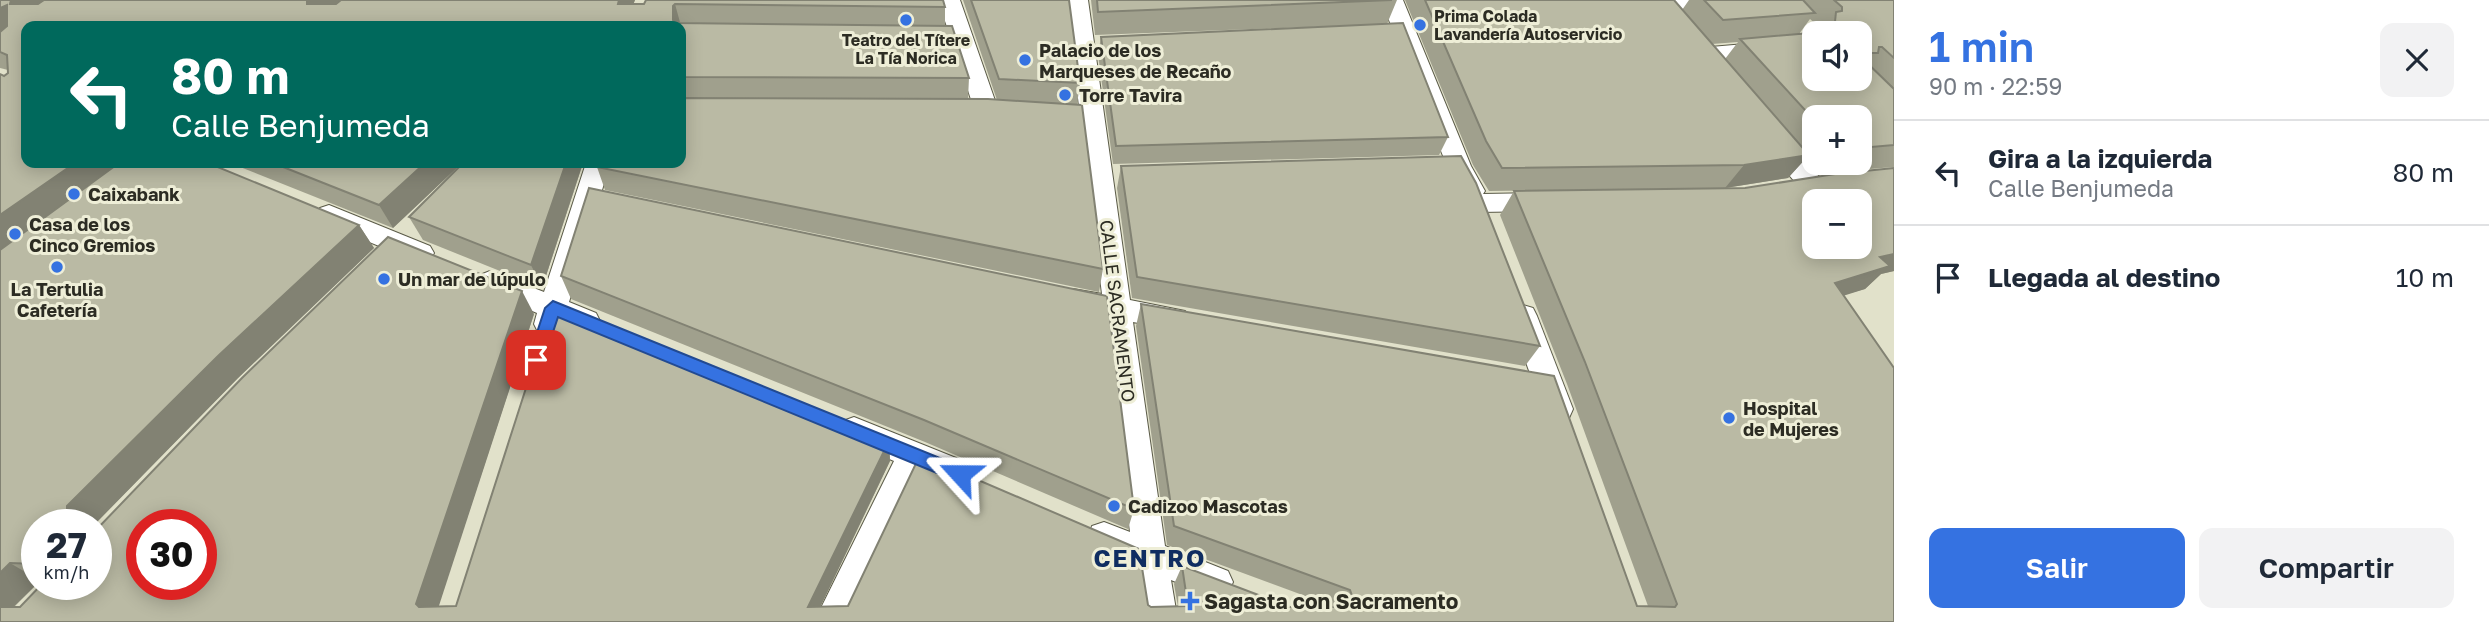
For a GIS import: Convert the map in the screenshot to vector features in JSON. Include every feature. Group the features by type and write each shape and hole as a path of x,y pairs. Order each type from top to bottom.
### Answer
{"street":[{"path":"949,0 986,112"},
{"name":"CALLE SACRAMENTO","path":"1077,0 1097,46 1080,118 1115,176 1117,309 1161,622"},
{"path":"1392,0 1394,33 1446,166 1479,203 1489,229"},
{"path":"1655,3 1750,0"},
{"path":"1655,3 1716,75"},
{"path":"896,39 963,40"},
{"path":"1699,55 1802,40"},
{"path":"959,113 1013,114"},
{"path":"1760,126 1800,188 1840,184"},
{"path":"540,347 553,308 600,201 598,168"},
{"path":"1479,203 1574,202"},
{"path":"312,208 409,235 457,268 617,334"},
{"path":"377,266 409,235"},
{"path":"1514,294 1536,383 1568,438"},
{"path":"1049,295 1198,323"},
{"path":"823,417 975,481"},
{"path":"831,622 913,454"},
{"path":"1075,525 1150,558 1237,590"}],"building":[{"path":"0,0 11,0 10,4 38,4 44,0 307,0 307,4 336,4 341,0 619,0 618,4 644,4 646,0 943,0 945,7 675,4 674,21 21,21 21,168 68,168 0,215 0,74 4,76 8,73 7,55 0,52 0,32 7,26 7,5 0,8"},
{"path":"971,0 1069,0 1080,83 999,79"},
{"path":"1097,0 1392,0 1098,12"},
{"path":"1425,0 1674,0 1802,147 1802,156 1744,165 1502,168 1486,141"},
{"path":"1704,0 1803,0 1815,13 1723,20"},
{"path":"1834,0 1894,0 1894,58 1882,47 1879,47 1878,53 1872,53 1872,21 1835,21 1836,12 1842,11 1842,7"},
{"path":"686,23 952,26 969,78 686,77"},
{"path":"1403,23 1448,137 1116,146 1101,37"},
{"path":"1802,34 1802,91 1872,91 1872,68 1894,89 1894,145 1872,147 1872,105 1802,107 1740,39"},
{"path":"686,98 988,99 1082,105 1103,269 602,168 686,168"},
{"path":"1461,156 1476,183 1540,346 1137,277 1121,166"},
{"path":"112,168 220,168 359,225 218,356 67,506 67,509 21,509 21,563 10,563 0,573 0,250"},
{"path":"286,168 420,168 379,205"},
{"path":"458,168 564,168 531,265 409,217"},
{"path":"1894,168 1894,254 1880,257 1890,266 1835,283 1894,368 1894,622 0,622 0,607 20,607 27,600 112,600 112,513 242,378 388,237 522,291 416,604 419,607 456,606 553,304 889,441 808,607 848,606 920,455 1139,549 1148,605 1151,607 1188,606 1182,566 1290,607 1356,607 1350,590 1174,526 1141,304 1554,376 1637,606 1675,607 1677,604 1585,362 1514,191 1745,188 1829,175 1872,175 1872,170"},
{"path":"589,188 1107,296 1134,509 924,420 561,276"}],"place":[{"name":"Teatro del Títere La Tía Norica","path":"906,20"},
{"name":"Prima Colada Lavandería Autoservicio","path":"1420,25"},
{"name":"Palacio de los Marqueses de Recaño","path":"1025,60"},
{"name":"Torre Tavira","path":"1065,95"},
{"name":"Caixabank","path":"74,194"},
{"name":"Casa de los Cinco Gremios","path":"15,234"},
{"name":"La Tertulia Cafetería","path":"57,267"},
{"name":"Un mar de lúpulo","path":"384,279"},
{"name":"Hospital de Mujeres","path":"1729,418"},
{"name":"Cadizoo Mascotas","path":"1114,506"},
{"name":"Sagasta con Sacramento","path":"1190,601"}],"district":[{"name":"CENTRO","path":"1150,557"}],"route":[{"path":"536,360 553,308 960,474"}]}
